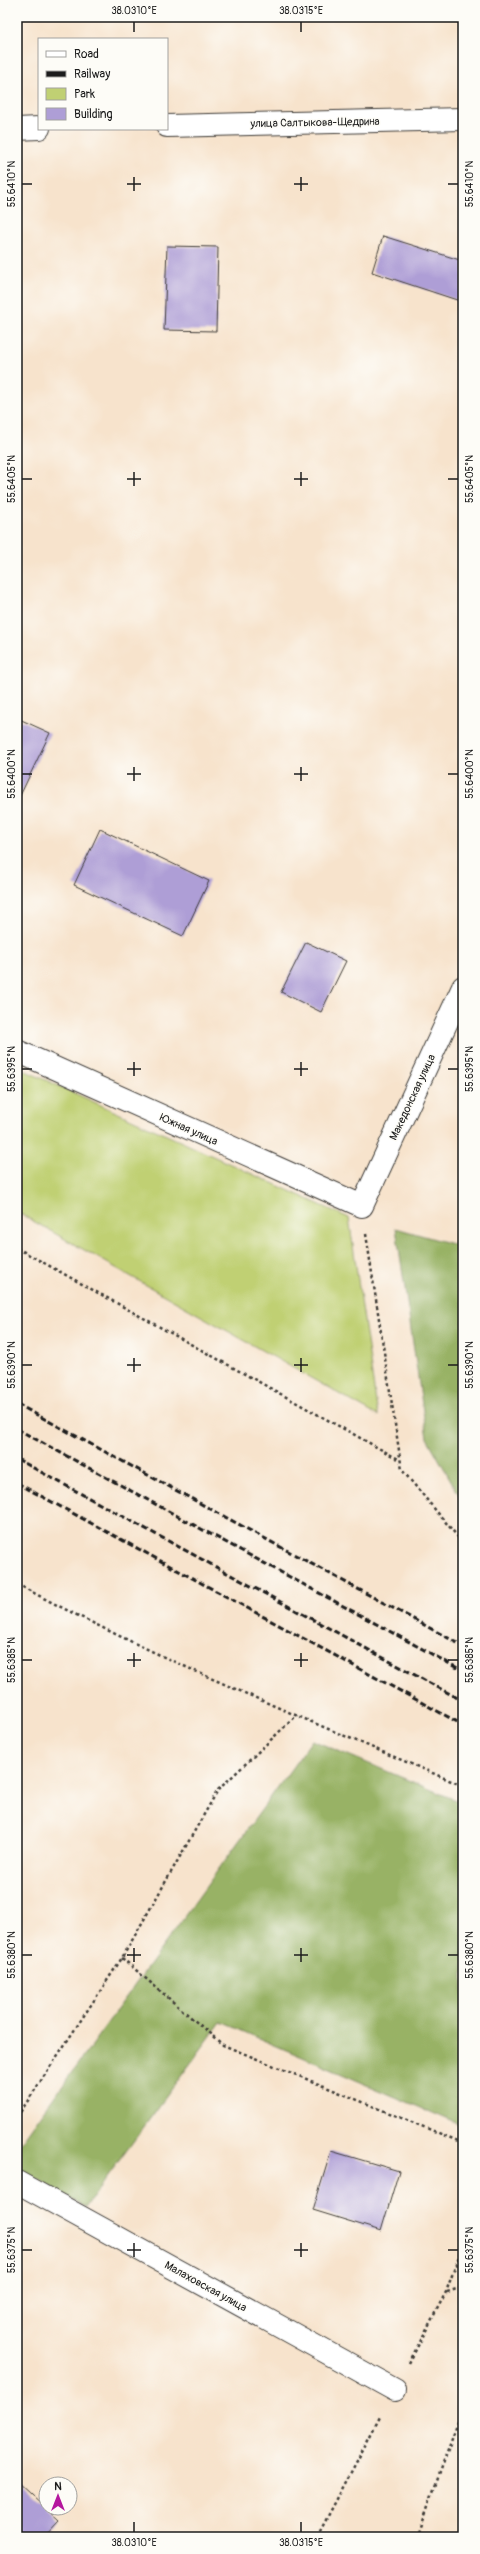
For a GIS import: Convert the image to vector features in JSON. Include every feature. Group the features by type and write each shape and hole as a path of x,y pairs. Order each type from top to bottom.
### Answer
{"street":[{"name":"улица Салтыкова-Щедрина","path":"168,126 463,119"},
{"path":"17,129 38,128"},
{"name":"Македонская улица","path":"362,1206 463,987"},
{"name":"Южная улица","path":"17,1051 362,1206"},
{"name":"Малаховская улица","path":"17,2182 395,2390"}],"path":[{"path":"362,1206 402,1470 463,1543"},
{"path":"17,1248 400,1460"},
{"path":"17,1584 69,1612 297,1715 463,1786"},
{"path":"17,2117 122,1958 218,1790 297,1715"},
{"path":"122,1958 223,2045 463,2143"},
{"path":"446,2292 463,2287"},
{"path":"417,2537 463,2408"}],"green space":[{"path":"17,1067 349,1218 378,1416 17,1212"},
{"path":"396,1228 463,1247 463,1502 427,1438"},
{"path":"312,1740 463,1803 463,2126 221,2022 85,2207 17,2167 17,2148"}],"building":[{"path":"383,236 463,261 463,302 372,272"},
{"path":"167,246 218,247 216,331 164,330"},
{"path":"17,718 50,733 17,802"},
{"path":"100,829 209,881 183,936 74,885"},
{"path":"306,942 346,961 321,1012 281,992"},
{"path":"331,2151 399,2171 381,2231 313,2210"},
{"path":"17,2481 38,2500 38,2516 55,2516 59,2520 43,2537 17,2537"}],"railway":[{"path":"17,1404 463,1646"},
{"path":"17,1429 463,1671"},
{"path":"17,1459 463,1701"},
{"path":"17,1483 463,1725"}]}
